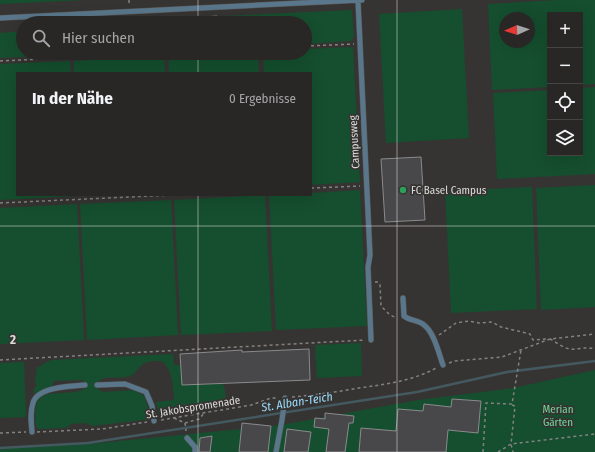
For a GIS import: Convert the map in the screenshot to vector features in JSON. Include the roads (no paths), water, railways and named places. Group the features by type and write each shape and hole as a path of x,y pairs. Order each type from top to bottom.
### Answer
{"lane":[{"path":"40,16 360,0"},
{"name":"Campusweg","path":"360,0 360,43 370,255 368,267 371,340"},
{"path":"0,18 16,17"},
{"path":"403,298 404,316 408,319 423,323 429,329 443,365"},
{"path":"97,385 125,384 146,392 152,406 154,421"},
{"path":"32,432 31,416 33,402 38,395 52,389 68,386 85,386"},
{"path":"276,452 285,398"},
{"path":"187,438 195,447 195,452"}],"waterway":[{"name":"St. Alban-Teich","path":"0,448 88,443 417,392 507,372 595,361"}],"place":[{"name":"FC Basel Campus","path":"403,190"}],"park label":[{"name":"Merian Gärten","path":"558,415"}]}
